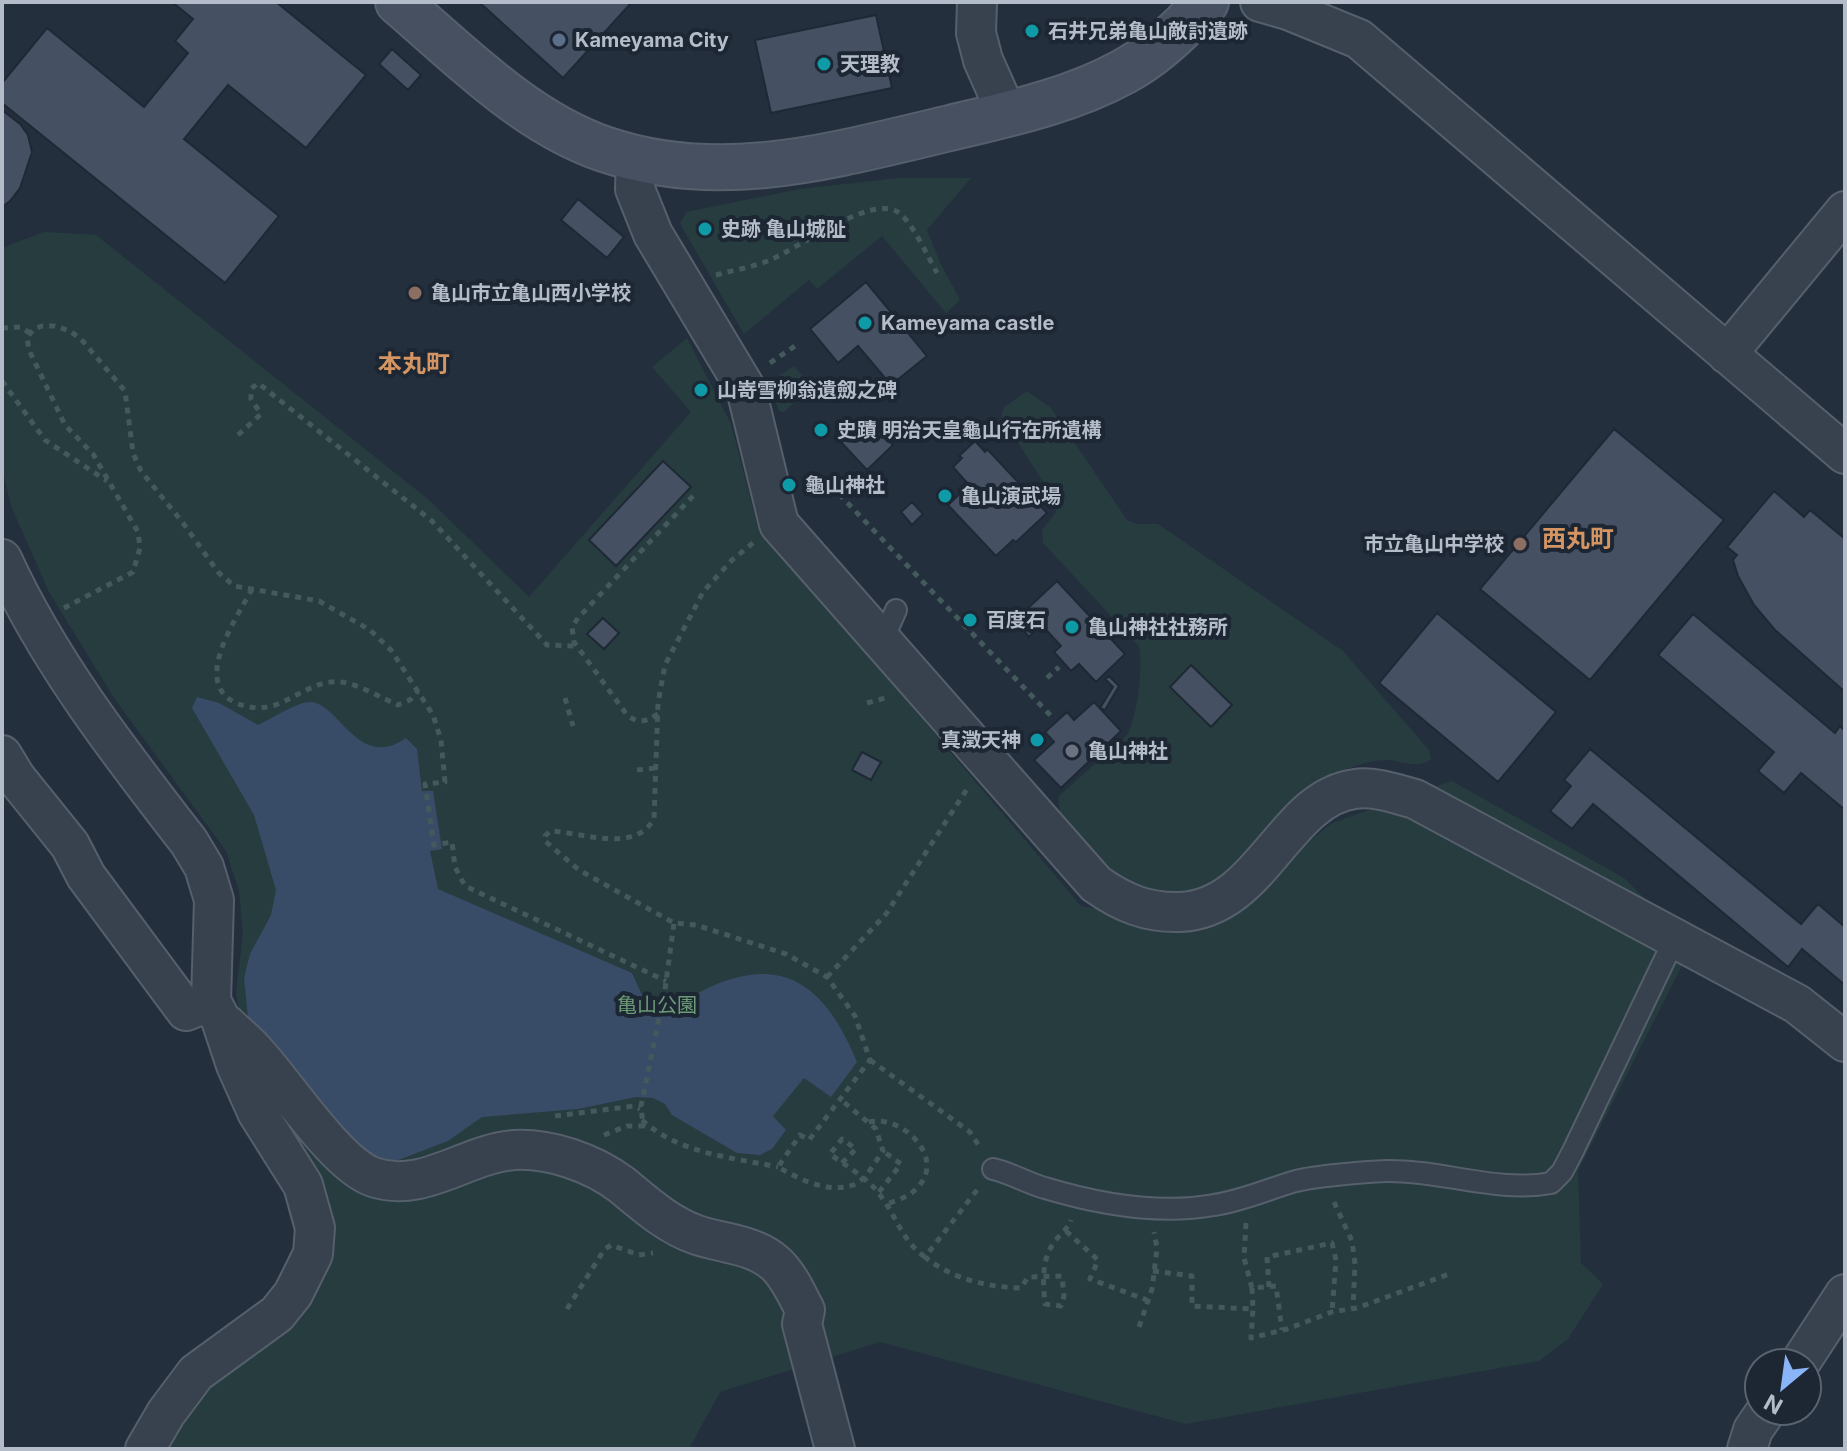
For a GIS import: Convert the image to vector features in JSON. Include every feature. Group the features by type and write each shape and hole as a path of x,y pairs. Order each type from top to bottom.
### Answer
{"main road":[{"path":"398,2 484,75 529,109 578,138 636,159 704,168 793,162 870,147 1007,114 1065,96 1124,72 1170,39 1206,2"}],"street":[{"path":"977,2 976,33 983,60 1007,114"},
{"path":"1260,2 1359,39 1845,454"},
{"path":"636,159 635,189 653,234 746,389 779,524 889,626 1096,884 1119,900 1149,911 1190,911 1214,904 1238,890 1309,813 1326,799 1354,789 1384,790 1415,799 1797,1004 1845,1042"},
{"path":"1727,354 1845,211"},
{"path":"2,559 33,620 83,700 189,842 204,867 214,900 216,1011 257,1112 303,1185 315,1228 313,1254 293,1294 277,1314 196,1373 166,1413 145,1449"},
{"path":"2,755 16,778 70,845 86,876 186,1011 216,1011 256,1052 339,1151 371,1176 407,1182 515,1150 560,1156 587,1164 621,1184 641,1203 682,1228 696,1235 749,1248 776,1264 805,1310 802,1324 835,1449"},
{"path":"1810,1347 1845,1294"},
{"path":"1747,1449 1755,1427"}],"lane":[{"path":"993,1169 1041,1187 1081,1197 1151,1207 1211,1206 1300,1180 1387,1171 1510,1185 1551,1183 1562,1172 1573,1151 1675,938"}],"path":[{"path":"1085,31 1096,37"},
{"path":"703,279 770,260 853,218 881,208 898,211 907,221 937,273"},
{"path":"61,609 133,572 140,548 138,532 123,501 108,482 93,454 65,425 29,350 27,337 42,326 55,326 81,339 125,391 133,453 141,471 218,572 234,586 319,601 370,630 391,650 433,715 441,740 445,782 425,784 434,845 452,842 455,867 465,886 666,981"},
{"path":"2,328 20,327 30,333"},
{"path":"759,370 795,346"},
{"path":"2,381 45,440 108,482"},
{"path":"238,435 261,414 251,399 251,389 258,383 432,521 547,645 576,646"},
{"path":"839,494 1052,717"},
{"path":"658,714 645,721 635,721 627,715 576,646 572,627 693,496"},
{"path":"754,541 703,592 665,665 658,714 654,819 650,825 628,839 550,831 545,841 579,870 674,923 696,925 786,954 827,977 855,1016 870,1060 970,1132 993,1169 925,1257"},
{"path":"252,589 217,657 219,686 229,699 248,708 267,707 292,699 320,683 342,682 398,705 410,700 418,691"},
{"path":"1047,678 1059,667"},
{"path":"565,698 573,726"},
{"path":"637,770 656,768"},
{"path":"827,977 886,914 969,787"},
{"path":"641,1106 665,989 674,923"},
{"path":"778,1167 800,1135 809,1140 870,1060"},
{"path":"840,1099 876,1129 883,1151 901,1164 879,1192"},
{"path":"642,1120 659,1134 687,1148 778,1167 810,1184 854,1185 883,1151"},
{"path":"868,1122 877,1120 898,1126 913,1137 925,1152 928,1163 926,1176 916,1190 886,1204"},
{"path":"842,1163 856,1149 842,1139 830,1154 879,1192 912,1248 939,1268 998,1287 1021,1288 1028,1277 1043,1277 1062,1276 1064,1296 1061,1306 1045,1304 1043,1277 1047,1255 1066,1231 1081,1197"},
{"path":"1332,1177 1334,1201 1352,1241 1355,1264 1353,1308"},
{"path":"1242,1199 1246,1222 1244,1258 1252,1288 1251,1338 1353,1308 1449,1274"},
{"path":"1139,1327 1152,1289 1157,1248 1151,1207"},
{"path":"567,1309 604,1250 611,1245 639,1255 669,1252 682,1228"},
{"path":"1066,1231 1098,1260 1090,1279 1147,1300"},
{"path":"1269,1287 1267,1257 1332,1243 1336,1260 1332,1312"},
{"path":"1153,1271 1192,1276 1192,1306 1253,1309"},
{"path":"1252,1288 1276,1286 1282,1330"}],"green space":[{"path":"899,178 971,178 927,230 960,300 946,313 882,236 817,289 809,280 744,334 680,224 686,212 800,189"},
{"name":"亀山公園","path":"44,232 96,235 428,499 529,597 691,412 652,367 687,338 731,424 757,524 1081,906 1202,928 1332,823 1452,781 1624,878 1658,912 1699,932 1578,1171 1581,1263 1603,1284 1568,1339 1539,1361 1186,1424 880,1342 720,1392 689,1449 158,1449 172,1424 313,1284 249,1067 236,993 243,933 239,891 226,851 114,698 49,592 11,506 2,468 2,248"},
{"path":"794,366 812,387 784,412 779,411 769,382"},
{"path":"1027,391 1051,408 1127,520 1137,524 1158,524 1343,651 1429,750 1431,759 1421,764 1385,760 1369,762 1321,780 1282,816 1236,867 1219,880 1199,889 1177,893 1152,890 1109,871 1068,827 1060,813 1058,797 1127,735 1139,691 1139,646 1043,543 1042,530 1056,512 1056,502 1001,416 1004,407"}],"water":[{"path":"197,697 219,703 258,725 310,702 330,712 362,742 375,747 389,746 406,738 417,749 422,791 433,791 442,849 430,851 438,889 632,973 648,1008 668,1010 704,990 732,979 757,974 779,976 799,983 816,996 831,1014 857,1062 831,1097 804,1078 773,1116 786,1130 772,1149 760,1155 737,1153 672,1115 665,1104 653,1098 636,1097 578,1109 482,1117 448,1141 388,1164 351,1147 250,1038 244,978 250,954 271,915 276,890 254,815 192,708"}],"building":[{"path":"172,2 276,2 366,75 306,148 228,85 184,139 279,216 225,283 2,103 2,83 47,28 144,107 188,53 175,41 193,19"},
{"name":"Kameyama City","path":"479,2 632,2 563,78"},
{"name":"天理教","path":"876,15 892,88 771,113 755,40"},
{"path":"392,49 421,75 408,90 379,64"},
{"path":"2,110 28,135 32,152 20,188 2,207"},
{"path":"578,199 624,237 607,258 561,220"},
{"path":"866,282 927,356 891,385 858,346 838,363 810,329"},
{"path":"865,416 893,445 867,470 840,441"},
{"path":"1614,429 1724,520 1590,680 1480,589"},
{"path":"975,441 985,452 987,449 1047,513 996,556 948,505 969,485 953,467 962,458 959,456"},
{"path":"663,461 691,487 616,566 589,540"},
{"path":"1774,491 1804,517 1810,510 1845,539 1845,692 1775,630 1754,605 1738,576 1733,560 1737,555 1727,547"},
{"path":"912,502 923,514 912,525 901,512"},
{"name":"亀山神社社務所","path":"1057,581 1125,654 1096,682 1079,664 1071,671 1054,652 1061,646 1027,609"},
{"path":"1437,613 1556,712 1498,782 1379,683"},
{"path":"1693,614 1835,733 1840,726 1845,731 1845,810 1801,773 1784,793 1758,771 1774,752 1658,655"},
{"path":"1025,617 1036,629 1029,637 1018,624"},
{"path":"603,618 619,633 604,649 587,634"},
{"path":"1191,665 1232,705 1211,727 1170,687"},
{"path":"1109,676 1119,686 1105,710 1100,708 1113,687 1105,679"},
{"name":"亀山神社","path":"1094,702 1121,731 1061,788 1034,760 1054,742 1045,732 1067,712 1074,720"},
{"path":"1590,749 1801,924 1818,904 1845,927 1845,985 1802,949 1788,967 1593,804 1572,829 1550,811 1571,786 1564,780"},
{"path":"862,752 881,762 871,780 852,770"}],"place":[{"name":"石井兄弟亀山敵討遺跡","path":"1032,31"},
{"name":"Kameyama City","path":"559,40"},
{"name":"天理教","path":"824,64"},
{"name":"史跡 亀山城阯","path":"705,229"},
{"name":"亀山市立亀山西小学校","path":"415,293"},
{"name":"Kameyama castle","path":"865,323"},
{"name":"山嵜雪柳翁遺劔之碑","path":"701,390"},
{"name":"史蹟 明治天皇龜山行在所遺構","path":"821,430"},
{"name":"龜山神社","path":"789,485"},
{"name":"亀山演武場","path":"945,496"},
{"name":"市立亀山中学校","path":"1520,544"},
{"name":"百度石","path":"970,620"},
{"name":"亀山神社社務所","path":"1072,627"},
{"name":"真澂天神","path":"1037,740"},
{"name":"亀山神社","path":"1072,751"}],"district":[{"name":"本丸町","path":"414,364"},
{"name":"西丸町","path":"1578,539"}]}
